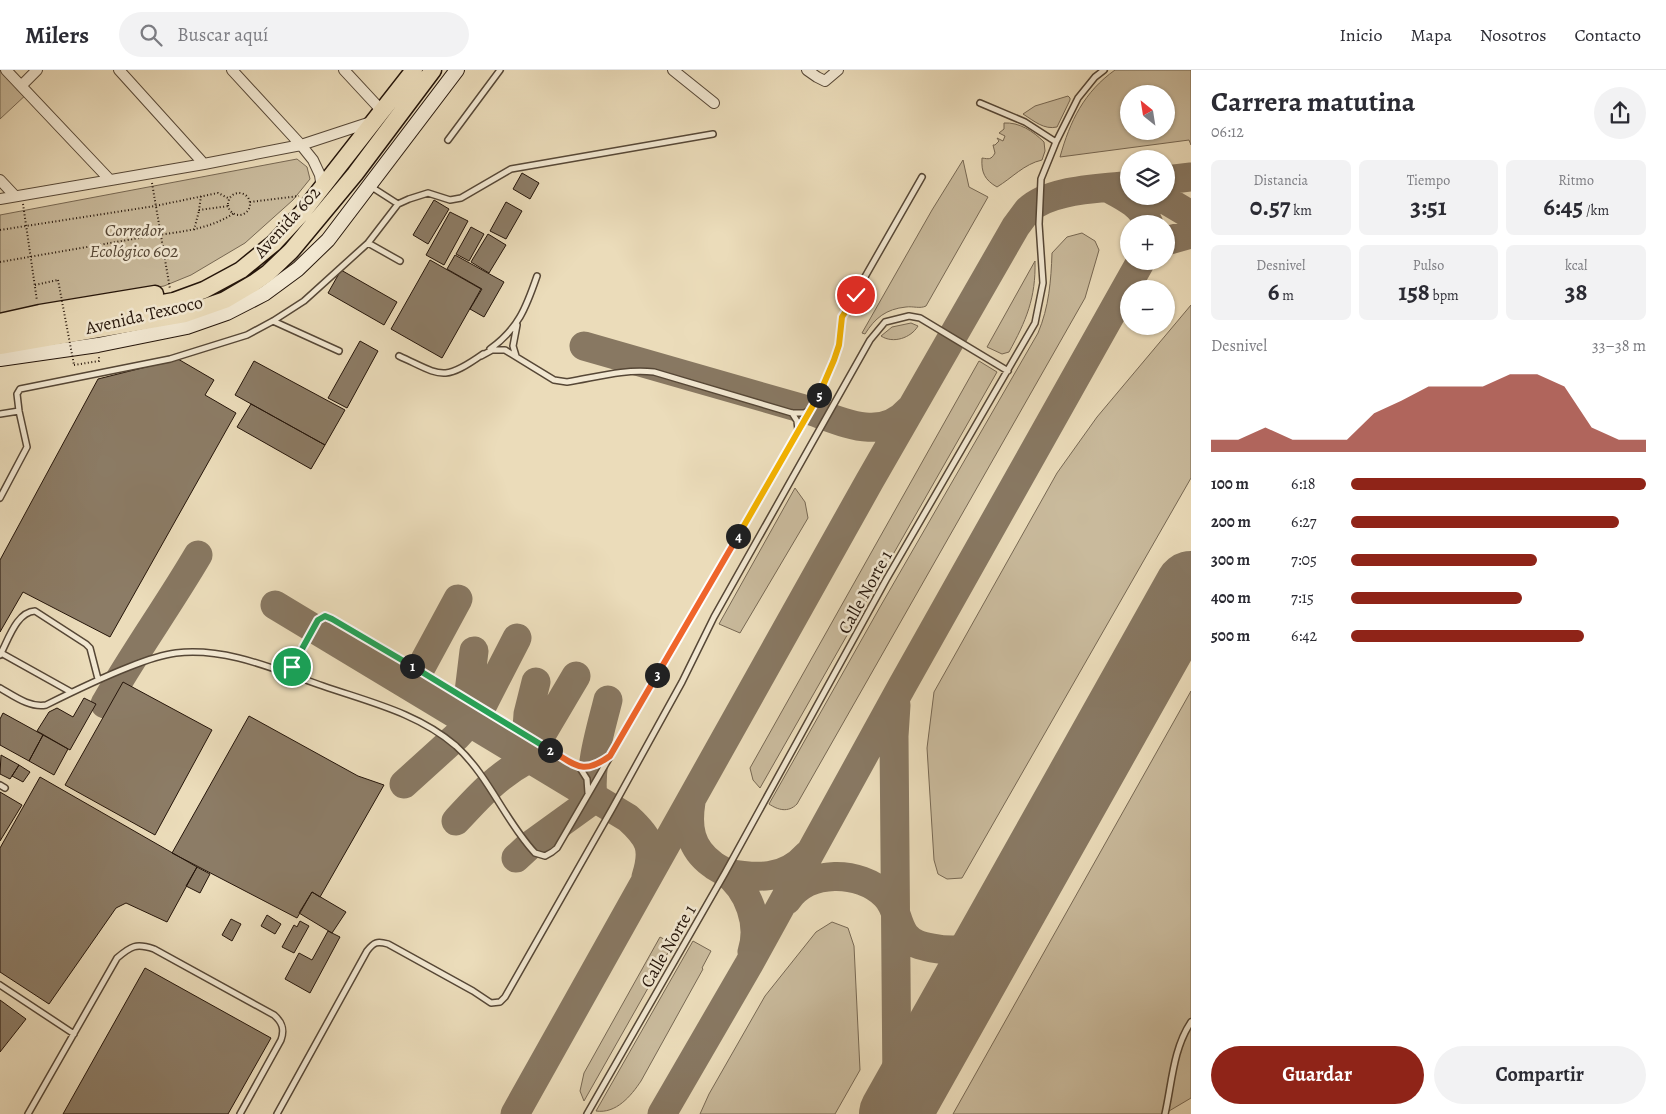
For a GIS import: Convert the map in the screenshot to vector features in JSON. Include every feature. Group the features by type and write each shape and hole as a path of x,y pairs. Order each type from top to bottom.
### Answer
{"main road":[{"name":"Avenida 602","path":"0,332 174,301 204,290 241,270 263,253 302,214 414,70"},
{"name":"Avenida 602","path":"0,346 185,314 225,300 254,283 280,263 355,174 433,70"},
{"name":"Avenida Texcoco","path":"0,359 98,346 187,327 227,313 264,294 298,269 328,240 456,70"},
{"name":"Avenida 602","path":"0,322 40,313 170,292 204,290"}],"street":[{"path":"6,70 110,180"},
{"path":"22,86 38,70"},
{"path":"118,70 204,164"},
{"path":"232,70 301,145 317,167 322,181 320,191"},
{"path":"0,199 204,164 301,145 378,116 344,70"},
{"path":"673,70 714,103"},
{"path":"807,70 817,78 825,81 838,70"},
{"path":"0,180 19,195"}],"lane":[{"path":"448,140 500,70"},
{"name":"Calle Norte 1","path":"587,1114 726,872 886,580 1035,323 1043,283 1039,224 1041,179 1056,142 1078,98 1095,77 1104,70"},
{"path":"980,103 1025,122 1056,142"},
{"path":"0,498 27,447 19,411 17,394 20,389 170,359 230,342 247,335 274,321 304,301 368,243 398,204 410,198 428,193 450,200 461,198 511,169 713,134"},
{"path":"0,688 23,701 38,706 98,679 152,658 178,652 223,655 250,660 410,716 438,732 462,752 532,850 538,855 545,856 555,850 588,795 814,405 839,345 842,317 922,177"},
{"path":"370,186 398,204"},
{"path":"368,243 400,261"},
{"path":"399,356 436,373 450,374 462,368 507,336 518,320 537,276"},
{"path":"277,1114 367,952 375,942 380,941 388,944 473,991 490,1003 500,1002 505,997 622,792 682,682 714,617 831,408 870,340 880,327 885,322 902,317 920,318 1008,370"},
{"path":"516,357 514,339 518,320"},
{"path":"274,321 339,351"},
{"path":"481,356 497,350 505,350 554,380 559,381 636,370 654,372 792,412 804,414 810,411 814,405"},
{"path":"0,414 19,411"},
{"path":"792,412 797,420 798,433"},
{"path":"71,692 1,654 24,614 35,611 86,644 90,648 98,679"},
{"path":"278,670 292,667 318,620 325,616 580,768 587,779 588,795"},
{"path":"292,667 299,677"},
{"path":"580,768 596,765 610,756"},
{"path":"28,1114 117,958 135,945 154,949 280,1020 284,1033 240,1114"},
{"path":"0,986 74,1034"},
{"path":"1165,1114 1181,1038 1191,1022"}],"path":[{"path":"150,173 170,292"},
{"path":"250,202 320,191"},
{"path":"0,230 155,206 218,193 230,199"},
{"path":"238,193 248,197 250,202 248,211 239,215 234,213 229,206 230,199 238,193"},
{"path":"19,195 35,285 58,280 74,365 99,362"},
{"path":"194,230 201,196"},
{"path":"199,210 229,206"},
{"path":"0,262 160,234 194,230 221,221 234,213"}],"green space":[{"path":"0,70 11,70 29,92 0,119"},
{"path":"1115,70 1191,70 1191,145 1189,140 1060,157 1074,119 1095,88"},
{"path":"1068,96 1070,100 1057,127 1043,126 1023,114 1035,106"},
{"path":"1004,123 1015,124 1035,134 1044,142 1045,151 1042,160 1024,168 997,187 989,182 985,176 982,168 982,158 990,158 994,155 993,145 999,141 997,138 1003,141 1005,136 999,133 1004,129"},
{"name":"Corredor Ecológico 602","path":"297,159 307,167 310,179 293,200 245,243 191,275 164,286 0,314 0,215"},
{"path":"963,160 969,187 988,197 926,306 899,308 887,312 873,323 865,334 862,333 932,210"},
{"path":"1082,233 1095,241 1099,250 1085,298 797,804 787,810 772,806 769,804 1038,333 1049,294 1052,253 1067,237"},
{"path":"1035,261 1034,286 1029,309 1009,352 1002,354 987,347"},
{"path":"1191,305 1191,478 962,878 947,879 938,874 934,860 927,748 934,692 1057,473 1097,417 1166,335 1175,335 1175,324"},
{"path":"911,323 918,326 906,337 891,340 881,336 892,327"},
{"path":"979,361 997,372 760,788 753,780 750,768"},
{"path":"795,488 805,502 808,518 740,633 719,624"},
{"path":"1191,691 1191,1098 1164,1114 953,1114"},
{"path":"832,922 848,928 854,946 860,1070 835,1114 700,1114 709,1094 765,996 816,932"},
{"path":"660,937 673,944 584,1101 580,1091 584,1073"},
{"path":"693,941 711,951 641,1081 628,1098 616,1107 610,1110 596,1111"}],"building":[{"path":"522,173 539,183 530,199 513,189"},
{"path":"434,200 449,209 428,244 413,235"},
{"path":"506,202 522,211 506,239 490,231"},
{"path":"450,212 468,221 444,265 426,255"},
{"path":"471,227 484,234 469,261 456,254"},
{"path":"488,234 506,245 489,273 471,262"},
{"path":"455,255 504,282 484,317 470,309 482,289 447,269"},
{"path":"430,260 481,289 442,358 391,329"},
{"path":"341,270 397,302 384,325 328,293"},
{"path":"360,341 378,351 347,408 328,398"},
{"path":"178,359 214,380 205,395 236,413 110,637 23,592 0,632 0,560 98,379"},
{"path":"254,361 345,410 325,445 235,395"},
{"path":"251,404 325,445 311,469 237,427"},
{"path":"123,682 212,730 155,835 65,785"},
{"path":"84,698 96,704 70,750 37,731 49,712 57,708 73,717"},
{"path":"3,713 43,735 29,761 0,745 0,719"},
{"path":"249,716 358,776 384,785 320,897 312,892 297,918 172,853"},
{"path":"43,735 68,749 54,775 29,761"},
{"path":"1,755 19,765 10,779 0,774"},
{"path":"19,765 30,772 23,782 12,776"},
{"path":"40,777 197,867 167,922 126,903 116,908 49,1004 0,972 0,848"},
{"path":"0,792 22,805 0,841"},
{"path":"197,867 210,874 200,893 186,886"},
{"path":"312,892 346,912 332,933 299,913"},
{"path":"267,915 281,924 275,934 261,926"},
{"path":"231,919 241,924 232,941 222,935"},
{"path":"300,921 309,926 294,953 282,947 294,925 297,927"},
{"path":"328,931 340,937 310,993 285,979 299,953 312,960"},
{"path":"145,968 271,1038 228,1114 63,1114"},
{"path":"0,1000 26,1019 0,1052"}],"taxiway":[{"path":"1175,179 1191,177"},
{"path":"515,1114 869,482 1016,226 1028,210 1037,203 1049,198 1076,191 1120,186"},
{"path":"1108,188 1127,198 1144,215"},
{"path":"1174,205 1191,215"},
{"path":"1175,238 1191,234"},
{"path":"662,1114 749,964 902,686 1136,270"},
{"path":"584,346 862,427 887,425 898,420 909,410"},
{"path":"105,704 198,555"},
{"path":"419,671 458,599"},
{"path":"275,605 628,818 649,844 650,858 646,877"},
{"path":"481,708 517,638"},
{"path":"470,724 469,692 474,651"},
{"path":"537,742 576,676"},
{"path":"525,757 528,714 536,682"},
{"path":"593,799 594,762 608,700"},
{"path":"891,1114 897,1089 894,736 896,705"},
{"path":"404,784 469,723"},
{"path":"456,821 498,779 528,759"},
{"path":"516,858 529,846 594,799"},
{"path":"691,802 690,828 695,844 705,858 715,867 725,872 741,888 751,908 755,930 752,952"},
{"path":"725,873 769,876 789,869 807,855"},
{"path":"787,900 796,890 821,878 834,876 849,877 862,881 874,887 889,899 902,930 908,938 914,943 943,950 972,947 988,938 1002,923"}],"runway":[{"path":"895,1114 1191,587"}],"route":[{"path":"292,667 318,620 325,616 580,768 594,766 603,761 610,756 814,405 827,379 839,345 842,317 856,295"}]}
